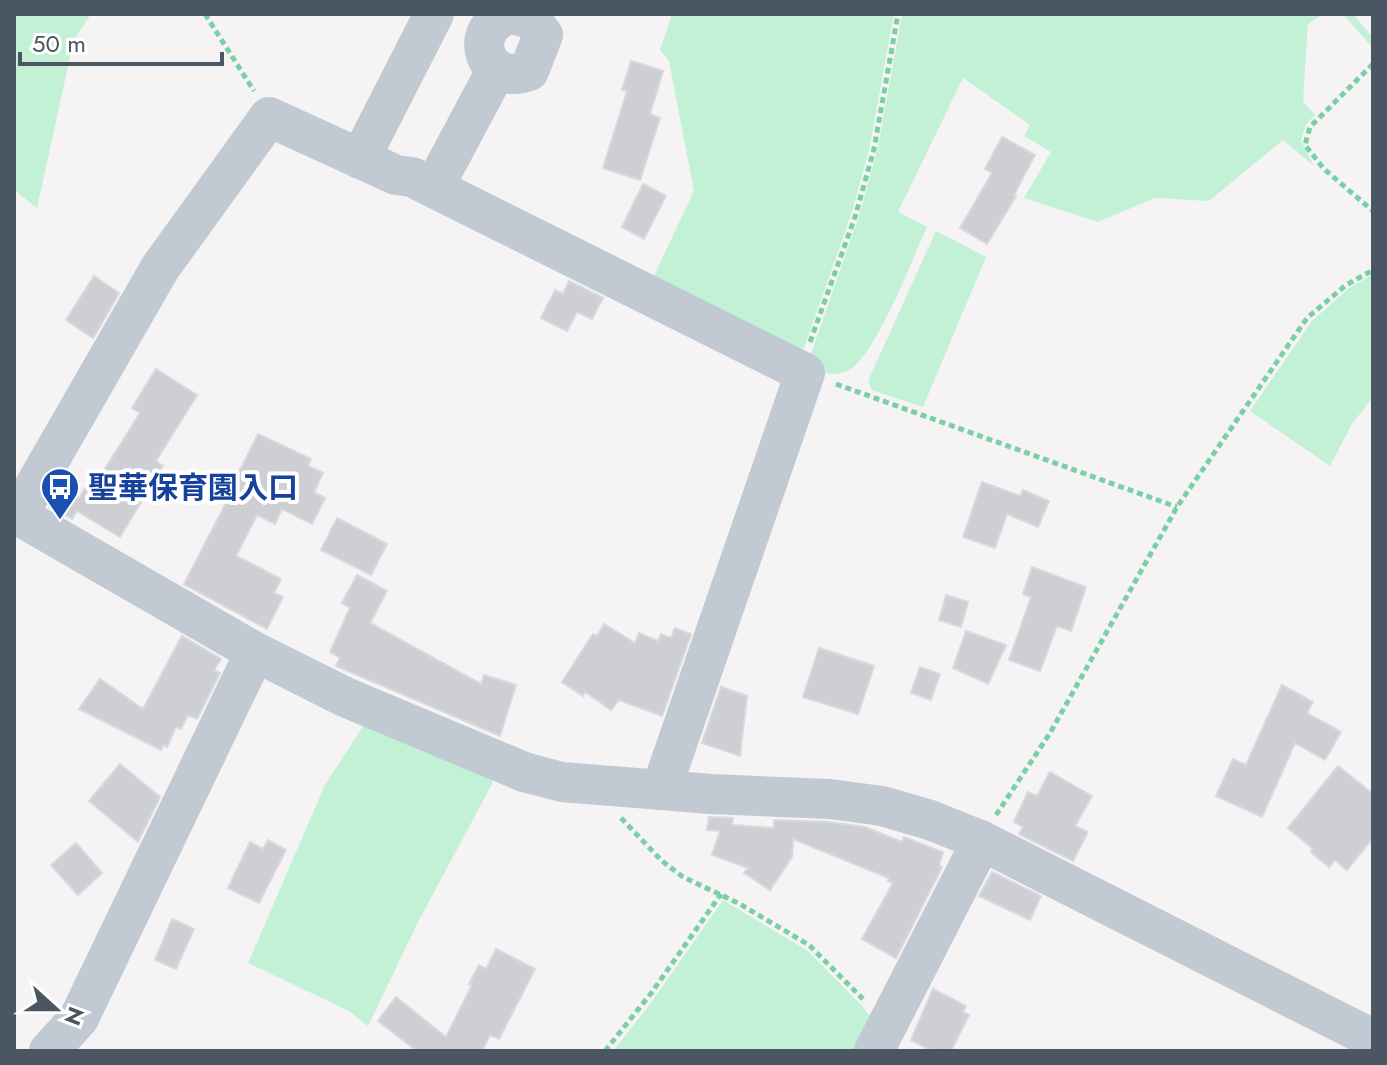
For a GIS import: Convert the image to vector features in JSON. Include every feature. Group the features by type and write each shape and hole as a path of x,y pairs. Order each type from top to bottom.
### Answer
{"street":[{"path":"360,159 434,14"},
{"path":"511,14 541,20 544,39 529,71 509,75 497,69 486,57 478,22 511,14"},
{"path":"434,187 497,69"},
{"path":"661,790 803,371 434,187 412,177 396,175 269,117 160,268 16,514 255,652 345,697 524,772 577,783 661,790 830,799 882,806 930,820 980,840 1373,1039"},
{"path":"49,1051 79,1018 255,652"},
{"path":"880,1038 980,840"}],"path":[{"path":"205,14 269,117"},
{"path":"898,14 874,149 803,371 1177,507"},
{"path":"1373,64 1310,127 1305,145 1324,169 1373,211"},
{"path":"980,840 1050,733 1177,507 1307,318 1346,285 1373,270"},
{"path":"577,783 683,877 721,894 809,945 868,1003 880,1038"},
{"path":"605,1051 652,992 721,894"}],"green space":[{"path":"14,14 91,14 74,39 37,208 14,187"},
{"path":"672,14 894,14 869,150 851,215 800,359 651,282 694,191 669,61 660,50"},
{"path":"902,14 1323,14 1308,24 1303,101 1315,115 1306,124 1301,141 1314,166 1283,140 1209,201 1155,198 1098,222 1024,198 1051,152 1024,136 1030,125 963,78 898,212 927,227 881,327 859,361 849,370 833,374 806,368 859,216 878,147"},
{"path":"1343,14 1353,14 1373,38 1373,48"},
{"path":"936,231 986,257 923,407 872,390 868,381"},
{"path":"1373,274 1373,397 1352,424 1330,466 1250,411 1312,321 1348,289"},
{"path":"365,723 492,775 492,784 418,922 368,1026 349,1011 248,963 325,785"},
{"path":"723,900 808,951 862,1006 879,1028 868,1051 613,1051"}],"building":[{"path":"631,61 663,71 650,114 660,118 640,180 603,168 627,91 622,90"},
{"path":"1002,137 1035,155 1016,196 987,244 960,228 992,173 985,169"},
{"path":"643,184 666,196 644,239 622,227"},
{"path":"94,276 119,293 93,338 66,320"},
{"path":"569,281 603,298 592,319 577,312 567,331 541,318 555,290 563,294"},
{"path":"156,369 197,395 156,461 163,466 120,537 77,511 72,519 49,507 60,489 79,498 94,474 100,477 140,413 132,408"},
{"path":"258,434 311,459 308,466 323,473 314,492 325,498 312,524 282,509 275,524 257,515 236,556 281,579 274,593 283,597 267,629 184,584"},
{"path":"982,482 1020,496 1023,490 1049,501 1038,527 1007,514 995,548 963,537"},
{"path":"337,518 387,544 371,575 321,550"},
{"path":"1032,567 1086,587 1071,631 1057,626 1040,671 1009,660 1031,597 1023,594"},
{"path":"357,575 387,591 370,623 481,684 484,675 516,685 500,736 336,666 340,658 330,652 350,608 342,603"},
{"path":"946,595 968,602 961,627 939,620"},
{"path":"604,624 635,643 639,633 658,641 661,634 671,638 675,628 691,634 662,716 619,700 611,710 585,692 583,696 562,682 593,634 597,636"},
{"path":"966,631 1006,645 988,684 953,668"},
{"path":"182,636 221,659 214,670 220,673 197,719 188,715 181,729 176,727 167,747 163,745 161,750 79,709 100,679 143,709"},
{"path":"819,648 874,666 858,714 803,697"},
{"path":"920,667 940,674 931,700 911,693"},
{"path":"1282,685 1313,702 1307,713 1341,732 1325,760 1295,743 1262,817 1216,796 1233,759 1246,765"},
{"path":"721,687 747,696 740,756 702,743"},
{"path":"120,764 160,797 138,842 89,801"},
{"path":"1338,766 1373,794 1373,838 1347,870 1335,860 1329,867 1288,828"},
{"path":"1050,772 1092,796 1075,826 1088,832 1073,861 1019,834 1023,827 1014,822 1028,792 1037,796"},
{"path":"709,817 733,818 732,825 774,828 774,820 865,827 902,842 904,837 943,852 939,866 942,867 896,958 862,939 893,883 888,881 889,878 793,839 792,857 770,890 744,873 748,868 712,855 720,831 707,830"},
{"path":"268,840 286,850 259,903 228,888 250,842 263,849"},
{"path":"76,843 102,873 78,895 51,865"},
{"path":"992,872 1041,896 1030,920 979,896"},
{"path":"172,919 194,929 176,969 155,960"},
{"path":"496,949 535,969 499,1039 490,1035 482,1051 417,1051 378,1021 396,997 446,1037 479,965 486,969"},
{"path":"933,989 966,1006 963,1012 969,1015 951,1051 932,1051 911,1040"}],"place":[{"name":"聖華保育園入口","path":"60,521"}]}
